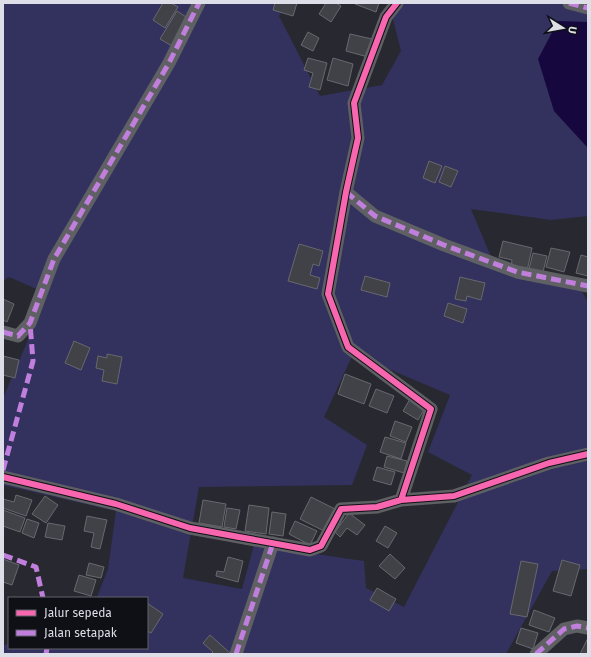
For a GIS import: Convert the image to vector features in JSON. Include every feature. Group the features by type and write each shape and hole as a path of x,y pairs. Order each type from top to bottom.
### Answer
{"street":[{"path":"3,332 18,336 30,323 54,260 169,62 199,3"},
{"path":"397,3 386,17 354,103 358,138 346,192 328,294 348,347 431,409 402,500"},
{"path":"569,3 588,8"},
{"path":"346,192 375,216 444,245 517,272 588,286"},
{"path":"3,477 116,504 190,528 310,550 320,546 341,509 377,507 402,500 454,496 548,463 588,454"},
{"path":"236,654 273,543"},
{"path":"536,654 564,629 577,626 588,628"}],"shaded area":[{"path":"3,3 288,3 279,16 320,96 382,85 401,51 389,3 588,3 588,22 558,22 554,111 588,148 588,216 551,220 471,209 494,264 575,277 588,303 588,569 552,571 506,654 3,654 3,646 8,644 8,649 148,649 148,597 97,597 108,569 116,511 3,485 3,398 48,294 9,277 3,281","holes":["353,354 450,395 428,452 472,475 404,607 366,588 364,561 254,545 242,589 183,578 199,487 352,485 367,445 324,417"]},
{"path":"558,21 588,22 588,148 554,111 538,59"}],"building":[{"path":"163,3 171,3 178,7 165,28 153,20"},
{"path":"275,3 297,3 293,16 273,10"},
{"path":"326,3 336,3 341,6 331,22 319,14"},
{"path":"355,3 379,3 376,12"},
{"path":"177,11 189,19 172,46 160,39"},
{"path":"308,32 319,38 313,51 301,45"},
{"path":"350,34 372,39 368,57 346,51"},
{"path":"308,58 327,63 320,90 309,87 313,73 304,70"},
{"path":"333,58 353,64 348,86 327,80"},
{"path":"429,161 442,166 435,183 423,178"},
{"path":"445,166 458,171 451,187 439,182"},
{"path":"503,241 532,248 527,271 511,267 512,260 499,257"},
{"path":"299,244 323,251 319,266 313,264 310,275 320,278 317,289 288,281"},
{"path":"551,248 570,252 564,272 546,267"},
{"path":"533,253 547,256 543,272 529,269"},
{"path":"581,255 588,257 588,276 576,273"},
{"path":"365,276 390,283 387,297 361,290"},
{"path":"460,277 485,283 481,300 467,296 466,301 455,299"},
{"path":"3,299 14,304 7,322 3,320"},
{"path":"448,303 467,309 463,323 444,316"},
{"path":"74,341 90,348 81,370 65,363"},
{"path":"107,354 122,357 117,384 102,381 104,370 96,368 98,356 107,358"},
{"path":"3,356 19,360 15,378 3,375"},
{"path":"345,374 371,384 364,404 338,394"},
{"path":"376,389 394,396 387,413 369,406"},
{"path":"410,399 425,408 418,420 403,411"},
{"path":"395,421 412,427 406,442 390,436"},
{"path":"385,437 406,443 401,459 380,452"},
{"path":"387,456 407,461 404,473 384,467"},
{"path":"377,467 395,472 391,485 373,480"},
{"path":"16,495 32,500 26,516 3,508 3,499 14,502"},
{"path":"45,496 58,505 46,523 32,514"},
{"path":"311,497 335,509 324,531 300,519"},
{"path":"203,500 226,504 222,527 199,523"},
{"path":"249,505 269,508 266,534 245,531"},
{"path":"227,508 240,510 236,529 224,527"},
{"path":"3,510 25,518 20,532 3,526"},
{"path":"272,512 286,514 283,536 269,534"},
{"path":"349,513 365,525 357,535 347,528 340,537 335,532"},
{"path":"87,516 107,520 100,549 91,547 94,533 84,531"},
{"path":"27,519 39,523 34,538 22,533"},
{"path":"295,521 317,531 310,545 289,534"},
{"path":"48,523 65,526 62,540 45,537"},
{"path":"385,526 397,533 388,548 376,541"},
{"path":"390,554 405,568 395,579 379,566"},
{"path":"228,557 243,561 238,582 216,576 217,571 224,572"},
{"path":"3,559 19,565 12,585 3,582"},
{"path":"562,560 580,565 571,596 553,591"},
{"path":"521,561 538,564 527,617 510,614"},
{"path":"89,563 104,567 101,578 86,575"},
{"path":"79,575 96,580 91,596 74,591"},
{"path":"377,588 396,599 389,611 370,600"},
{"path":"148,604 163,614 151,633 148,632"},
{"path":"534,610 555,618 549,632 529,625"},
{"path":"521,628 538,633 533,649 516,643"},
{"path":"210,635 230,653 211,654 213,652 203,643"},
{"path":"588,638 588,654 580,654"}],"marked path":[{"path":"3,332 18,336 30,323 54,259 169,63 199,3"},
{"path":"569,3 588,8"},
{"path":"346,192 375,216 444,245 517,272 588,286"},
{"path":"3,470 33,361 30,323"},
{"path":"236,654 273,543"},
{"path":"3,555 36,567 43,597"},
{"path":"536,654 564,629 577,626 588,628"},
{"path":"46,654 47,649"}],"cycle path":[{"path":"397,3 386,17 354,103 358,138 346,192 328,294 348,347 431,409 401,500"},
{"path":"3,477 116,504 190,528 310,550 321,546 341,509 377,507 401,500 454,496 549,463 588,454"}]}
